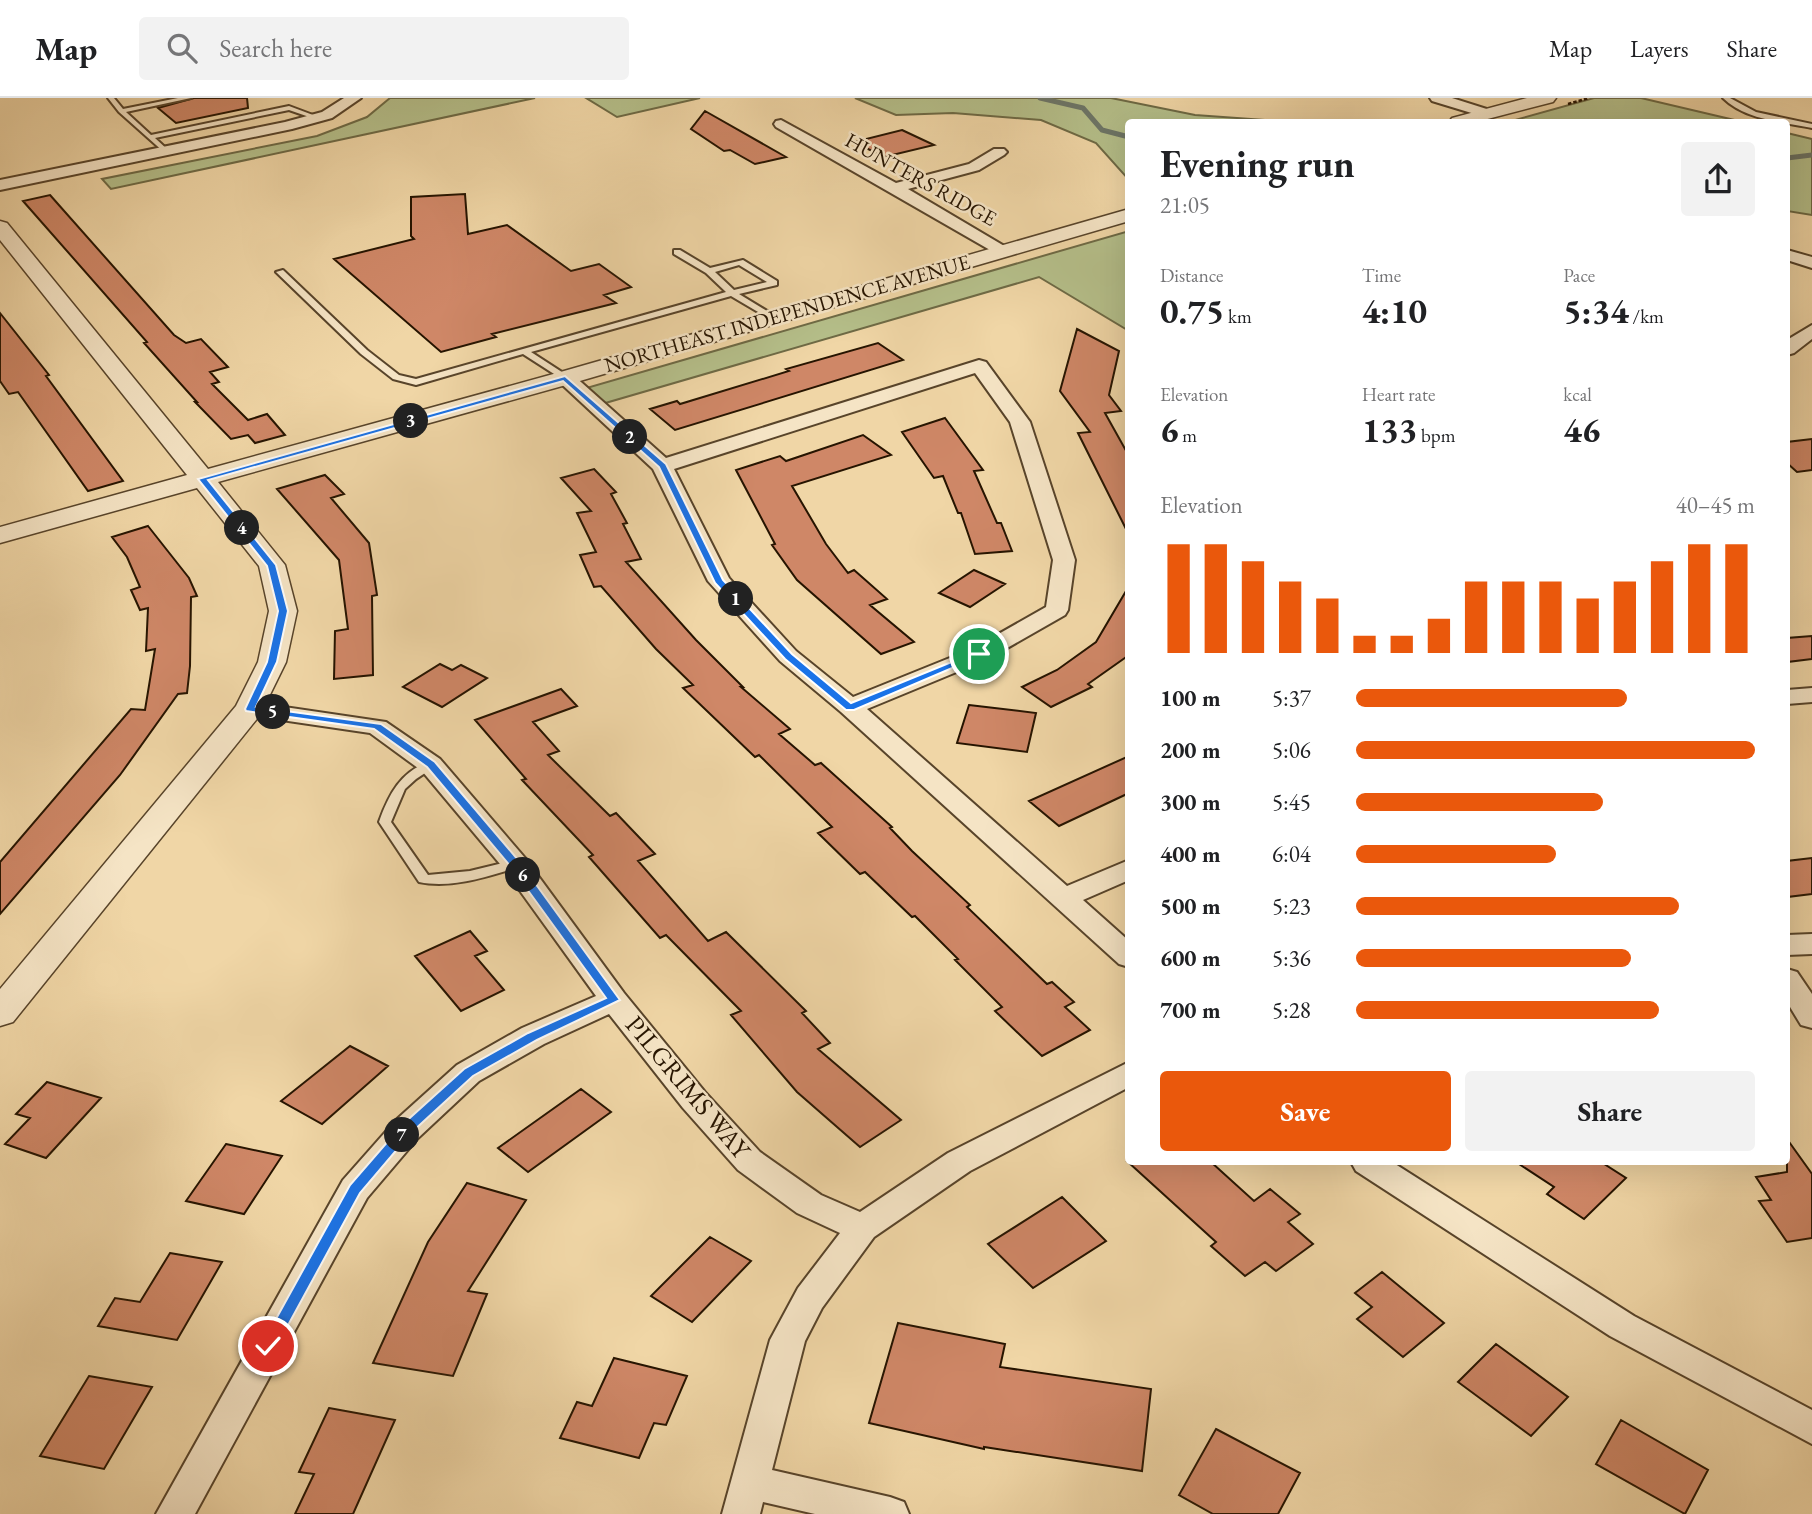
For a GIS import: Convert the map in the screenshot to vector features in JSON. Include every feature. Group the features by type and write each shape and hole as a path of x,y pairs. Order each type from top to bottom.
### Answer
{"street":[{"path":"0,185 318,118 345,106 354,98"},
{"path":"1437,98 1489,114"},
{"path":"1470,119 1548,98"},
{"name":"HUNTERS RIDGE","path":"781,124 1003,250"},
{"path":"894,188 974,167 999,152"},
{"name":"NORTHEAST INDEPENDENCE AVENUE","path":"0,535 565,378 1125,216"},
{"path":"0,227 272,565 283,611 272,662 250,709 0,1013"},
{"path":"1790,257 1812,262"},
{"path":"1790,347 1812,330"},
{"path":"662,466 979,366 1020,422 1064,560 1056,610 979,654 850,707"},
{"path":"565,378 662,466 719,581 788,656 850,707 1125,953"},
{"path":"1790,697 1812,695"},
{"name":"PILGRIMS WAY","path":"250,709 377,727 431,765 515,864 614,1000 694,1100 749,1161 809,1204 862,1228"},
{"path":"1063,898 1125,871"},
{"path":"1790,946 1812,944"},
{"path":"1790,984 1812,1017"},
{"path":"175,1514 355,1189 372,1169 407,1129 468,1073 533,1036 614,1000"},
{"path":"890,1514 745,1498 788,1340 810,1298 862,1228 959,1162 1125,1075"},
{"path":"1372,1165 1622,1326 1812,1428"}],"lane":[{"path":"111,98 121,111 164,151"},
{"path":"121,111 188,98"},
{"path":"277,98 289,108 318,118"},
{"path":"1726,98 1732,105 1784,119"},
{"path":"149,136 289,108"},
{"path":"1790,120 1812,126"},
{"path":"677,252 709,271 732,293 774,317"},
{"path":"280,272 364,352 396,377 416,382 774,283 740,262 709,271"},
{"path":"524,351 565,378"},
{"path":"431,765 416,772 397,788 385,822 424,879 447,881 476,876 515,864"}],"green space":[{"path":"390,98 535,98 111,189 102,179 317,136 367,117"},
{"path":"586,98 700,98 617,117"},
{"path":"855,98 1111,98 1195,115 1252,119 1125,119 1125,176 1096,143 1041,120 953,113 896,115"},
{"path":"1594,98 1641,98 1730,119 1519,119"},
{"path":"1790,134 1812,139 1812,215 1790,211"},
{"path":"1125,232 1125,329 1039,277 595,406 583,389"}],"building":[{"path":"194,98 247,98 248,108 176,123 158,108"},
{"path":"705,111 786,157 755,164 730,150 724,151 691,129"},
{"path":"902,130 934,145 884,157 854,142"},
{"path":"465,194 468,234 507,225 571,271 599,264 631,287 604,295 616,303 492,334 496,337 441,352 334,259 414,239 411,236 411,197"},
{"path":"50,195 174,335 186,343 201,339 228,367 210,372 219,382 212,384 248,420 267,414 285,435 255,443 248,435 231,439 195,402 144,343 147,342 23,201"},
{"path":"0,313 49,375 46,376 123,481 88,491 18,392 9,394 0,381"},
{"path":"1077,329 1119,351 1109,395 1121,411 1105,413 1125,449 1125,527 1078,433 1090,432 1060,391"},
{"path":"878,343 903,360 675,430 650,409 677,401 680,404 789,371 786,369"},
{"path":"945,418 983,470 974,471 1012,551 975,554 961,513 958,513 943,476 934,478 902,432"},
{"path":"863,435 891,455 792,486 826,544 848,573 854,570 887,599 870,605 914,642 881,654 797,580 772,545 775,544 736,470 780,456 786,461"},
{"path":"1812,439 1812,470 1797,472 1790,466 1790,442"},
{"path":"594,469 616,492 611,494 627,523 623,524 641,559 626,562 741,687 790,729 779,734 815,765 821,763 892,827 890,828 912,851 970,905 967,907 1047,984 1052,982 1074,1002 1065,1007 1090,1030 1042,1056 995,1011 1002,1007 915,916 912,917 865,872 860,874 818,833 832,827 759,755 755,757 683,688 693,685 656,649 601,586 594,587 580,555 596,552 577,513 591,511 561,478"},
{"path":"325,475 344,494 331,498 369,543 377,595 372,596 373,675 334,679 335,631 348,629 339,560 277,489"},
{"path":"148,526 189,578 197,596 191,597 187,693 178,694 120,775 0,914 0,862 131,709 145,710 155,649 146,651 148,608 140,610 131,590 140,587 127,557 112,537"},
{"path":"974,570 1005,584 970,607 939,593"},
{"path":"1125,593 1125,658 1088,684 1092,687 1051,707 1022,687 1057,670 1096,642"},
{"path":"1812,636 1812,659 1790,662 1790,638"},
{"path":"440,664 452,670 461,665 487,678 442,707 403,687"},
{"path":"561,689 577,706 533,722 559,751 548,755 610,816 616,813 655,854 638,861 708,941 726,932 806,1011 802,1013 830,1043 818,1049 901,1120 860,1147 797,1092 731,1015 741,1011 666,935 660,938 589,857 593,855 522,780 526,779 475,720"},
{"path":"969,705 1036,713 1027,752 957,743"},
{"path":"1125,758 1125,795 1059,826 1029,801"},
{"path":"1812,858 1812,894 1790,897 1790,861"},
{"path":"470,931 487,951 475,956 504,990 461,1011 415,956"},
{"path":"350,1046 388,1066 322,1124 281,1101"},
{"path":"47,1082 101,1098 46,1158 5,1144 30,1118 16,1114"},
{"path":"581,1089 611,1112 528,1172 498,1148"},
{"path":"1790,1143 1812,1174 1812,1238 1787,1242 1759,1201 1771,1200 1756,1177 1787,1172 1787,1165 1790,1165"},
{"path":"226,1144 282,1156 244,1214 186,1201"},
{"path":"1131,1165 1214,1165 1254,1201 1270,1189 1300,1214 1288,1222 1313,1244 1276,1271 1265,1262 1245,1276 1211,1246 1216,1242"},
{"path":"1521,1165 1606,1165 1626,1178 1584,1219 1547,1194 1554,1187"},
{"path":"467,1183 526,1200 468,1291 487,1294 453,1376 373,1363 428,1242"},
{"path":"1062,1197 1106,1241 1033,1288 988,1244"},
{"path":"710,1237 751,1261 692,1322 651,1296"},
{"path":"170,1253 222,1262 177,1340 98,1326 115,1298 140,1302"},
{"path":"1382,1272 1444,1323 1403,1357 1357,1319 1372,1307 1355,1293"},
{"path":"898,1323 1005,1344 1000,1367 1151,1389 1142,1471 984,1449 869,1423"},
{"path":"1496,1344 1568,1397 1531,1436 1458,1382"},
{"path":"614,1358 687,1376 666,1425 654,1423 639,1458 560,1438 577,1402 592,1406"},
{"path":"89,1376 152,1387 104,1469 40,1456"},
{"path":"329,1408 395,1420 353,1514 295,1514 314,1474 299,1472"},
{"path":"1621,1420 1708,1470 1685,1514 1596,1464"},
{"path":"1216,1429 1300,1473 1278,1514 1213,1514 1179,1495"}],"waterway":[{"path":"1040,98 1083,108 1102,130 1125,136"},
{"path":"1790,158 1812,155"}],"route":[{"path":"268,1346 355,1189 407,1129 468,1073 533,1036 614,1000 515,864 431,765 377,727 250,709 272,662 283,611 272,565 203,479 565,378 662,466 719,581 788,656 850,707 979,654"}]}
